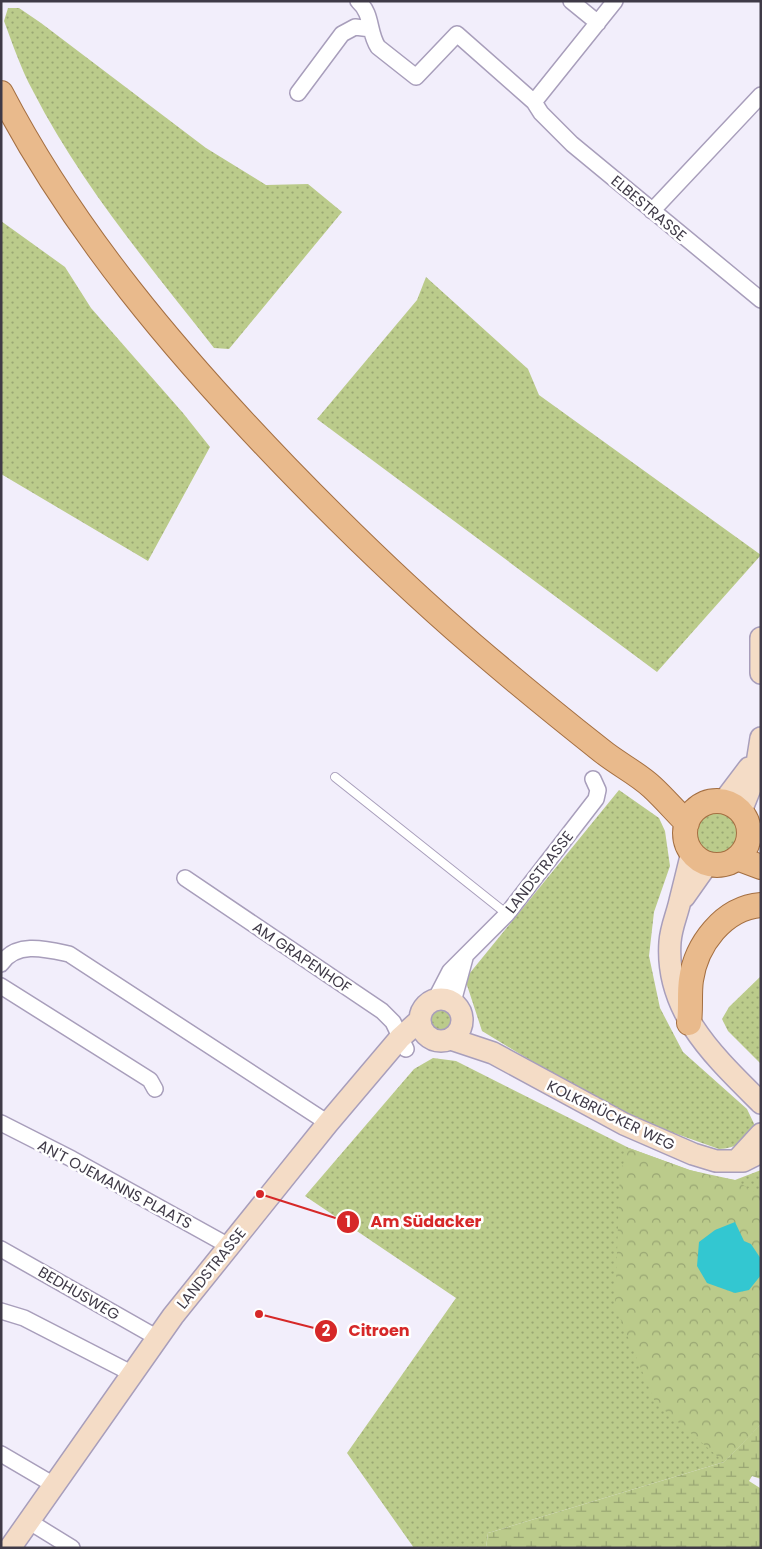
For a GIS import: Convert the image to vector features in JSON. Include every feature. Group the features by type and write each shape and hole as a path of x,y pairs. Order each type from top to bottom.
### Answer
{"main road":[{"path":"1,93 63,198 117,273 170,342 250,430 339,522 472,645 591,742 692,816"},
{"path":"749,851 728,863 700,858 685,834 692,816 714,801 732,806 748,825 749,851 761,867"},
{"path":"689,1023 692,998 691,983 694,967 706,939 719,924 738,912 761,905"}],"street":[{"path":"298,93 342,34 355,27 371,29 368,12 358,1"},
{"path":"571,1 598,23"},
{"path":"538,107 615,1"},
{"name":"ELBESTRASSE","path":"371,29 374,41 378,47 416,77 458,34 538,107 572,144 761,300"},
{"path":"652,211 761,95"},
{"path":"761,638 761,673"},
{"path":"732,806 736,788 759,746"},
{"name":"LANDSTRASSE","path":"444,1001 450,971 507,914 596,798 598,790 593,779"},
{"path":"700,858 680,903 672,934 670,961 674,986 689,1023 721,1063 761,1103"},
{"name":"AM GRAPENHOF","path":"185,878 382,1011 393,1022 403,1044"},
{"path":"3,957 17,950 44,948 69,954 328,1123"},
{"path":"1,986 150,1080 155,1089"},
{"path":"444,1001 461,1012 456,1032 439,1041 424,1028 424,1007 444,1001"},
{"name":"LANDSTRASSE","path":"10,1548 30,1522 156,1338 229,1246 328,1123 382,1062 424,1028"},
{"name":"KOLKBRÜCKER WEG","path":"456,1032 562,1092 624,1124 693,1154 716,1161 743,1161 761,1152"},
{"name":"AN'T OJEMANNS PLAATS","path":"1,1123 72,1159 229,1246"},
{"path":"735,1161 745,1154 761,1134"},
{"name":"BEDHUSWEG","path":"1,1249 156,1338"},
{"path":"1,1311 24,1318 131,1373"},
{"path":"1,1454 54,1485"},
{"path":"30,1522 72,1548"}],"lane":[{"path":"334,777 507,914"}],"green space":[{"path":"8,8 19,8 41,23 206,148 266,185 308,184 342,212 229,349 214,348 94,192 52,126 21,66 4,21"},
{"path":"1,221 65,267 91,308 183,413 210,447 148,561 1,474"},
{"path":"426,277 528,369 539,395 761,555 657,672 317,419 417,300"},
{"path":"619,790 659,818 665,831 670,866 654,912 649,956 660,1008 683,1052 747,1109 757,1130 735,1146 719,1149 617,1113 482,1031 465,979"},
{"path":"721,810 733,816 738,823 738,841 733,848 726,853 713,854 705,851 698,844 695,828 698,820 705,813"},
{"path":"761,976 761,1064 728,1031 722,1019 729,1007"},
{"path":"436,1010 444,1010 451,1017 451,1025 444,1032 436,1032 429,1025 429,1017"},
{"path":"433,1058 456,1061 629,1148 689,1170 735,1180 761,1170 761,1424 724,1462 488,1533 486,1548 414,1548 347,1453 456,1298 305,1196 414,1069"},
{"path":"629,1148 690,1170 735,1180 761,1196 761,1259 751,1244 744,1241 707,1283 735,1293 749,1290 761,1274 761,1424 724,1462 655,1402 615,1306 620,1173"},
{"path":"761,1424 761,1479 752,1476 749,1481 760,1488 761,1548 486,1548 488,1533 724,1462"}],"water":[{"path":"735,1222 744,1241 751,1244 761,1259 761,1275 749,1290 735,1293 707,1283 697,1266 699,1242 715,1230"}],"place":[{"name":"Am Südacker","path":"260,1194"},
{"name":"Citroen","path":"259,1314"}]}
